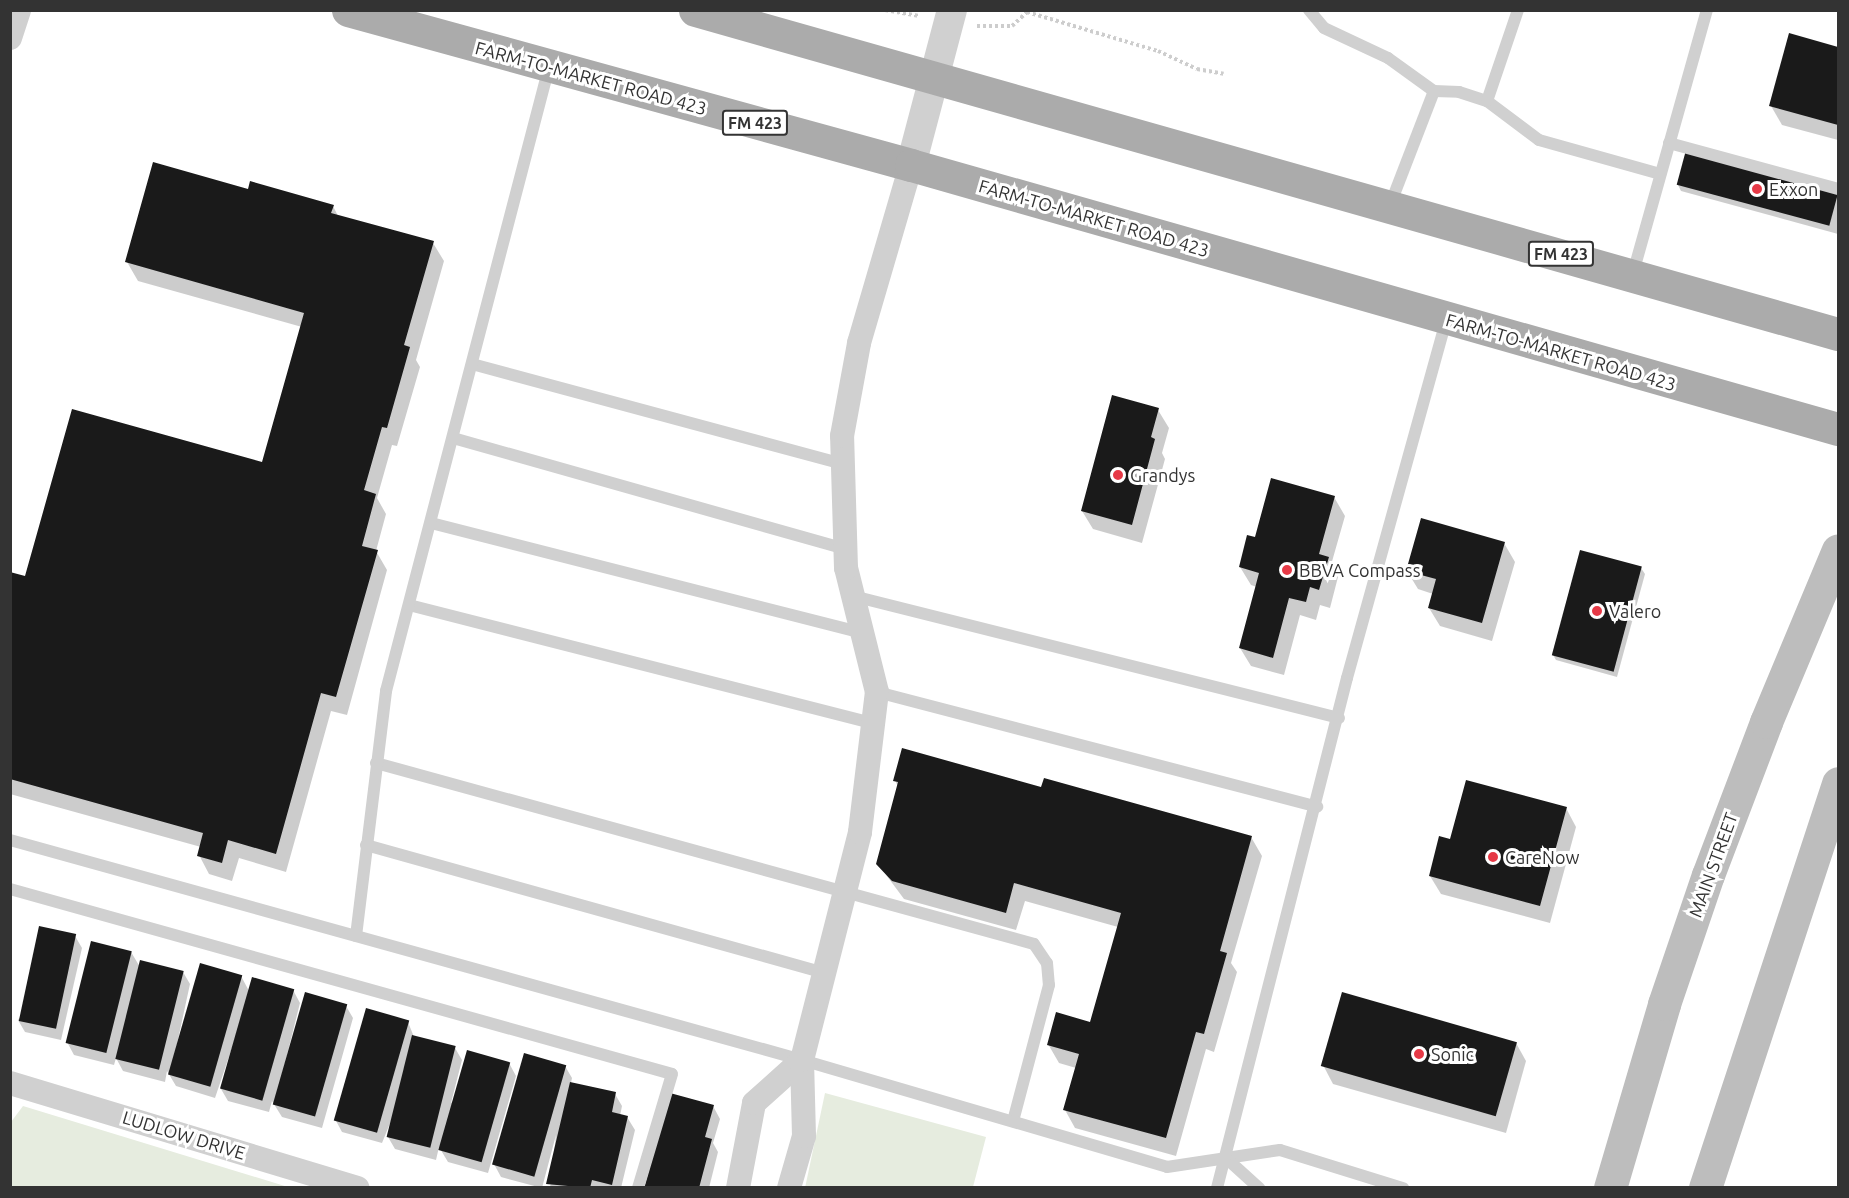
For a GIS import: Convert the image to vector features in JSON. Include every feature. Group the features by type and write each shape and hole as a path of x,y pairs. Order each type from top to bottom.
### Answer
{"main road":[{"name":"FARM-TO-MARKET ROAD 423","path":"348,10 911,165 1446,320 1839,429"},
{"name":"FM 423","path":"695,10 1839,334"},
{"name":"MAIN STREET","path":"1610,1188 1664,1004 1708,875 1766,722 1839,550"},
{"path":"1705,1188 1839,783"}],"street":[{"path":"10,38 19,10"},
{"path":"789,1188 804,1136 802,1060 860,832 877,692 853,596 845,549 842,436 859,343 936,77 951,16"},
{"path":"738,1188 754,1103 802,1060"},
{"name":"LUDLOW DRIVE","path":"10,1083 357,1188"}],"lane":[{"path":"1309,10 1324,28 1388,58 1434,91 1459,92 1487,101 1539,140 1660,174"},
{"path":"1487,101 1518,10"},
{"path":"1633,274 1707,10"},
{"path":"356,936 386,691 549,67"},
{"path":"1390,205 1434,91"},
{"path":"1669,143 1839,189"},
{"path":"1217,1188 1317,807 1347,678 1446,320"},
{"path":"472,364 843,464"},
{"path":"453,438 845,549"},
{"path":"431,523 862,633"},
{"path":"853,596 1339,718"},
{"path":"409,605 873,723"},
{"path":"877,692 1317,807"},
{"path":"376,763 1034,944 1047,963 1049,985 1013,1121"},
{"path":"10,840 802,1060 1167,1167 1280,1150 1403,1188"},
{"path":"366,845 824,973"},
{"path":"10,889 672,1074 638,1188"},
{"path":"1226,1158 1259,1188"}],"path":[{"path":"885,10 951,16 985,28 1012,26 1027,12 1158,51 1197,69 1224,74"}],"shaded area":[{"path":"825,1093 986,1137 973,1187 805,1188"},
{"path":"23,1106 288,1187 11,1187 11,1122"}],"building":[{"path":"1789,33 1838,47 1838,125 1769,106"},
{"name":"Exxon","path":"1686,150 1838,191 1829,226 1677,185"},
{"path":"153,162 248,189 250,181 334,205 331,213 434,241 404,345 410,347 387,428 382,427 364,490 376,494 362,546 378,550 336,697 321,693 276,854 228,840 222,863 197,856 203,833 10,779 10,572 25,576 72,409 262,462 304,313 125,262"},
{"name":"Grandys","path":"1112,395 1159,408 1151,437 1155,439 1132,525 1081,511"},
{"name":"BBVA Compass","path":"1271,478 1335,496 1319,554 1329,557 1319,590 1310,587 1306,602 1289,598 1273,658 1239,648 1259,573 1239,567 1247,535 1255,537"},
{"path":"1421,518 1505,542 1482,623 1428,608 1436,579 1406,571"},
{"name":"Valero","path":"1580,550 1642,567 1614,672 1552,655"},
{"path":"902,748 1041,787 1044,778 1252,836 1220,951 1227,953 1204,1034 1196,1032 1166,1138 1063,1110 1079,1054 1047,1045 1056,1012 1090,1022 1121,913 1014,883 1006,913 892,881 876,864 898,782 893,781"},
{"name":"CareNow","path":"1466,780 1567,807 1540,906 1429,876 1439,836 1450,839"},
{"path":"39,926 76,934 56,1029 19,1021"},
{"path":"91,941 132,951 106,1053 66,1043"},
{"path":"140,960 184,971 159,1070 115,1059"},
{"path":"200,963 242,975 210,1087 168,1075"},
{"path":"252,977 294,989 262,1101 220,1089"},
{"path":"305,992 347,1004 315,1117 273,1104"},
{"name":"Sonic","path":"1342,992 1517,1042 1496,1116 1321,1066"},
{"path":"366,1008 409,1020 377,1133 334,1120"},
{"path":"412,1035 456,1046 430,1148 387,1137"},
{"path":"467,1050 510,1062 482,1162 438,1150"},
{"path":"524,1053 566,1065 534,1177 492,1165"},
{"path":"570,1082 616,1092 612,1112 628,1116 612,1185 592,1180 590,1188 546,1184"},
{"path":"670,1093 714,1105 705,1137 712,1139 699,1188 644,1188"}],"place":[{"name":"Exxon","path":"1757,189"},
{"name":"Grandys","path":"1118,475"},
{"name":"BBVA Compass","path":"1287,570"},
{"name":"Valero","path":"1597,611"},
{"name":"CareNow","path":"1493,857"},
{"name":"Sonic","path":"1419,1054"}]}
